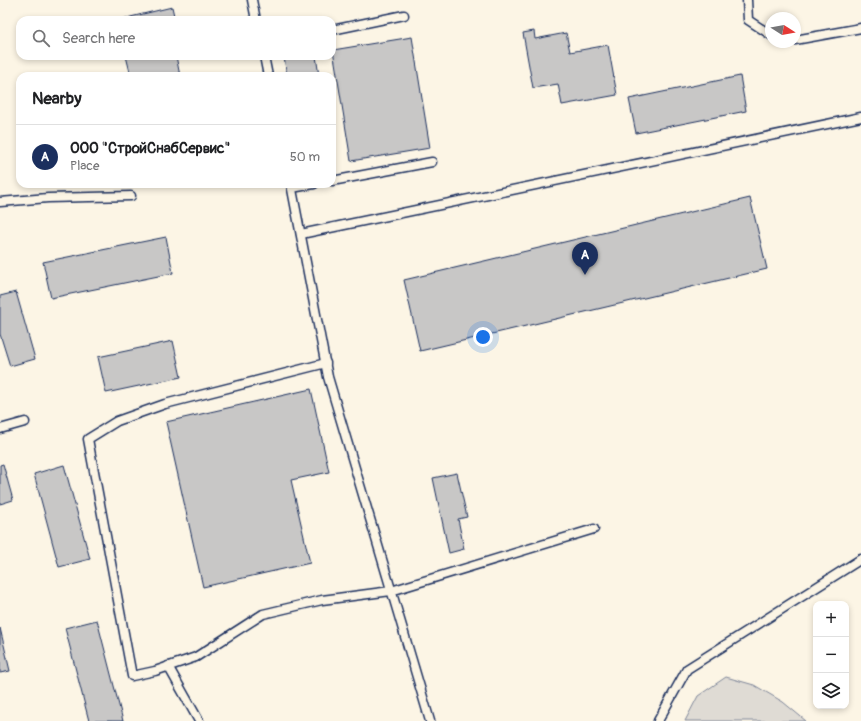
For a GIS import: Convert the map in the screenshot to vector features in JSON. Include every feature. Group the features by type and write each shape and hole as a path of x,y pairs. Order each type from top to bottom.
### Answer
{"lane":[{"path":"252,0 255,16"},
{"path":"747,0 748,20 765,31"},
{"path":"336,29 404,15"},
{"path":"801,39 861,28"},
{"path":"265,60 267,72"},
{"path":"301,234 861,117"},
{"path":"336,179 432,162"},
{"path":"291,188 328,377 430,721"},
{"path":"0,202 48,198 131,196"},
{"path":"326,363 165,404 117,421 88,439 132,676 155,671 196,657 263,614 322,600 391,591 594,529"},
{"path":"0,429 25,422"},
{"path":"658,721 687,669 861,559"},
{"path":"168,666 199,721"}],"shaded area":[{"path":"726,677 754,685 783,702 806,721 685,721 698,696"}],"building":[{"path":"172,7 174,16 135,16"},
{"path":"534,31 535,39 566,33 570,52 608,45 617,95 562,105 558,84 533,88 523,33"},
{"path":"412,37 430,148 351,161 335,60 336,60 336,50"},
{"path":"127,60 177,60 179,72 130,72"},
{"path":"284,60 317,60 318,72 286,72"},
{"path":"740,76 746,111 636,133 629,99"},
{"path":"750,198 767,269 420,351 404,280"},
{"path":"166,237 173,273 51,298 43,262"},
{"path":"16,292 35,359 10,366 0,334 0,296"},
{"path":"173,341 181,377 106,393 98,357"},
{"path":"311,389 329,472 291,480 310,563 203,587 166,422"},
{"path":"3,464 13,500 0,504 0,465"},
{"path":"64,465 90,559 59,567 34,474"},
{"path":"457,473 467,517 458,519 464,549 449,553 433,478"},
{"path":"97,620 123,721 89,721 65,628"},
{"path":"0,628 10,671 0,673"}],"place":[{"name":"ООО \"СтройСнабСервис\"","path":"585,275"}]}
